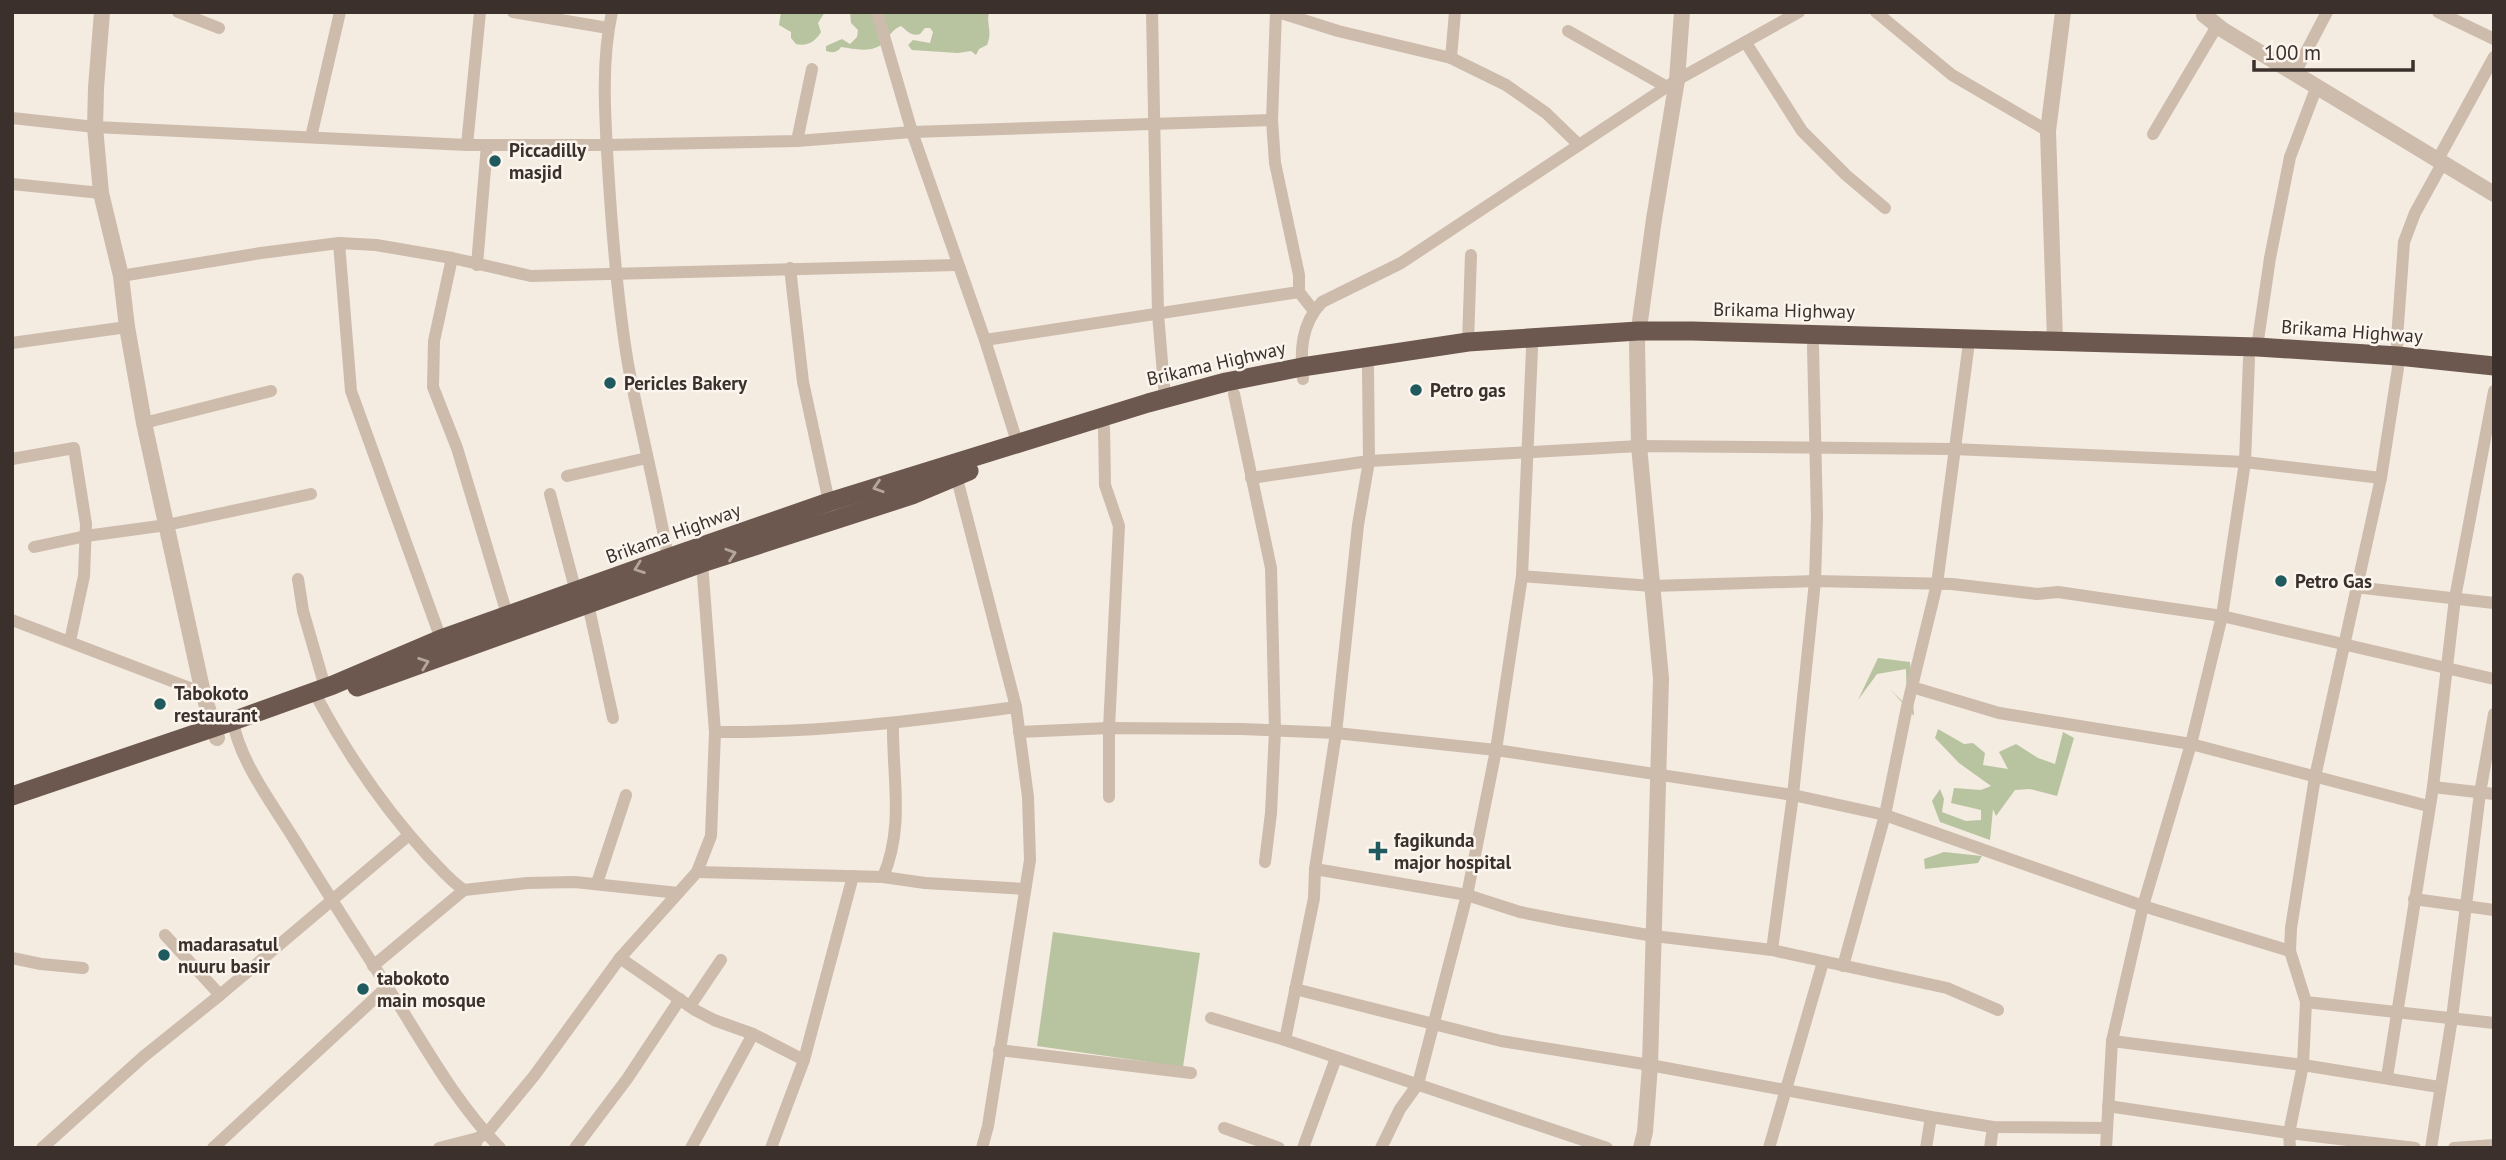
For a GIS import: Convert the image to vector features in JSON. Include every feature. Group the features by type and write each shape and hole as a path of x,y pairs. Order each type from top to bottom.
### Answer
{"highway":[{"name":"Brikama Highway","path":"322,694 441,639 507,614 582,598 702,564 1017,442 1226,382 1638,337 1813,346 2253,353"},
{"name":"Brikama Highway","path":"12,806 582,598 668,558 829,502 956,475 1156,412 1234,394 1302,373 1468,342 1638,337 2055,340 2494,366"},
{"name":"Brikama Highway","path":"2398,362 2494,378"},
{"name":"Brikama Highway","path":"12,796 225,730"}],"street":[{"path":"102,12 96,89 100,193 121,276 144,423 203,693 253,770 330,900 479,1127 480,1140"},
{"path":"178,12 219,28"},
{"path":"311,137 340,12"},
{"path":"467,145 480,12"},
{"path":"513,12 608,28"},
{"path":"612,12 608,28 607,145 615,274 628,363 668,558"},
{"path":"877,12 912,132 985,340 1017,442"},
{"path":"1152,12 1158,314 1165,398"},
{"path":"1314,311 1300,292 1299,275 1275,163 1272,120 1277,12 1338,31 1451,58 1506,85 1546,113 1579,145"},
{"path":"1451,58 1455,12"},
{"path":"1641,1148 1645,1132 1650,1065 1661,678 1639,446 1638,337 1682,12"},
{"path":"1302,373 1301,347 1304,333 1314,311 1335,295 1376,276 1425,248 1672,83 1799,12"},
{"path":"1876,12 1952,75 2048,131"},
{"path":"2055,340 2048,131 2063,12"},
{"path":"2295,73 2327,12"},
{"path":"2438,12 2494,39"},
{"path":"2153,134 2210,16 2295,73 2494,194"},
{"path":"1568,31 1672,83"},
{"path":"1746,43 1802,131 1846,175 1885,208"},
{"path":"2290,1148 2289,1133 2303,1065 2306,1002 2290,951 2291,928 2315,777 2342,644 2381,478 2398,362 2403,242 2494,57"},
{"path":"797,141 812,69"},
{"path":"2106,1148 2112,1041 2143,906 2191,744 2222,616 2245,462 2253,353 2270,258 2290,157 2317,86"},
{"path":"12,118 96,127 467,145 797,141 912,132 1272,120"},
{"path":"477,265 487,145"},
{"path":"12,184 100,193"},
{"path":"121,276 339,243 376,245 452,258 531,276 957,265"},
{"path":"339,243 351,391 441,639"},
{"path":"1468,342 1471,255"},
{"path":"452,258 434,341 433,387 457,448 507,614"},
{"path":"790,268 803,382 829,502"},
{"path":"985,340 1300,292"},
{"path":"12,343 127,327"},
{"path":"1772,950 1793,795 1815,581 1817,517 1813,346"},
{"path":"1381,1148 1400,1109 1418,1084 1467,895 1496,750 1522,576 1532,349"},
{"path":"1843,966 1885,815 1937,584 1948,517 1954,449 1968,350"},
{"path":"1285,1040 1314,898 1315,869 1336,733 1358,525 1370,461 1368,367"},
{"path":"144,423 271,390"},
{"path":"2387,1077 2433,787 2455,598 2494,391"},
{"path":"1234,394 1271,568 1275,731 1271,813 1265,862"},
{"path":"1104,428 1105,485 1119,526 1109,728 1109,797"},
{"path":"1251,478 1370,461 1639,446 1954,449 2245,462 2381,478"},
{"path":"12,459 74,448 86,536 84,576 69,641"},
{"path":"567,476 647,458"},
{"path":"956,475 1016,707 1028,797 1030,860 988,1126 982,1148"},
{"path":"34,547 86,536 167,525 311,494"},
{"path":"550,494 582,598 614,718"},
{"path":"480,1140 534,1076 620,958 697,872 711,836 715,732 702,564"},
{"path":"1522,576 1653,586 1815,581 1937,584 2037,594 2058,592 2222,616 2494,679"},
{"path":"298,579 322,694 343,747 409,835 453,883 464,890"},
{"path":"2355,587 2494,603"},
{"path":"12,620 203,693"},
{"path":"1912,687 1999,713 2191,744 2428,806"},
{"path":"715,732 778,732 893,723 1016,707"},
{"path":"2431,1148 2452,1018 2480,793 2494,714"},
{"path":"883,877 891,858 897,794 892,757 893,723"},
{"path":"1019,732 1109,728 1336,733 1496,750 1793,795 1885,815 2143,906 2290,951"},
{"path":"2433,787 2494,794"},
{"path":"597,883 626,794"},
{"path":"43,1148 144,1057 409,835"},
{"path":"1315,869 1467,895 1520,912 1654,936 1772,950 1947,988 1998,1010"},
{"path":"697,872 883,877 925,883 1025,889"},
{"path":"771,1148 804,1060 853,876"},
{"path":"373,967 464,890 527,883 597,883 678,893"},
{"path":"2414,899 2494,910"},
{"path":"165,935 220,995"},
{"path":"12,958 52,966 83,968"},
{"path":"620,958 714,1020 753,1034 804,1060"},
{"path":"575,1148 685,1002 721,960"},
{"path":"1769,1148 1823,962"},
{"path":"213,1148 387,987"},
{"path":"1295,989 1501,1041 1650,1065 1931,1117 1993,1127 2107,1128"},
{"path":"2306,1002 2398,1010 2494,1023"},
{"path":"1211,1018 1285,1040 1607,1148"},
{"path":"691,1148 753,1034"},
{"path":"2112,1041 2303,1065 2439,1087"},
{"path":"999,1050 1191,1073"},
{"path":"1303,1148 1336,1058"},
{"path":"2108,1106 2289,1133 2415,1148"},
{"path":"1926,1148 1931,1117"},
{"path":"1990,1148 1993,1127"},
{"path":"1224,1128 1279,1148"},
{"path":"439,1148 480,1140 500,1148"},
{"path":"2454,1148 2494,1145"}],"green space":[{"path":"781,12 825,12 818,23 821,32 811,42 796,44 791,38 791,32 779,25"},
{"path":"850,12 989,12 989,40 976,55 971,51 958,53 912,50 908,45 913,40 930,43 933,32 930,28 925,28 920,34 914,35 901,26 876,48 864,50 841,47 834,52 826,51 826,46 842,39 850,44 857,37 858,30 851,23"},
{"path":"1878,658 1910,662 1914,716 1890,689 1907,706 1906,669 1877,674 1858,700"},
{"path":"1938,729 1964,744 1973,743 1985,753 1983,765 2008,769 1999,752 2016,744 2038,758 2055,764 2063,732 2074,738 2057,796 2030,789 2015,790 1996,816 1993,809 1990,840 1940,822 1932,801 1940,789 1944,799 1942,812 1966,821 1981,820 1981,810 1951,803 1954,788 1981,790 1991,786 1959,763 1935,738"},
{"path":"1944,852 1982,856 1978,863 1925,869 1924,859"},
{"path":"1053,932 1200,953 1183,1067 1037,1046"}],"place":[{"name":"Piccadilly masjid","path":"495,161"},
{"name":"Pericles Bakery","path":"610,383"},
{"name":"Petro gas","path":"1416,390"},
{"name":"Petro Gas","path":"2281,581"},
{"name":"Tabokoto restaurant","path":"160,704"},
{"name":"fagikunda major hospital","path":"1378,851"},
{"name":"madarasatul nuuru basir","path":"164,955"},
{"name":"tabokoto main mosque","path":"363,989"}]}
